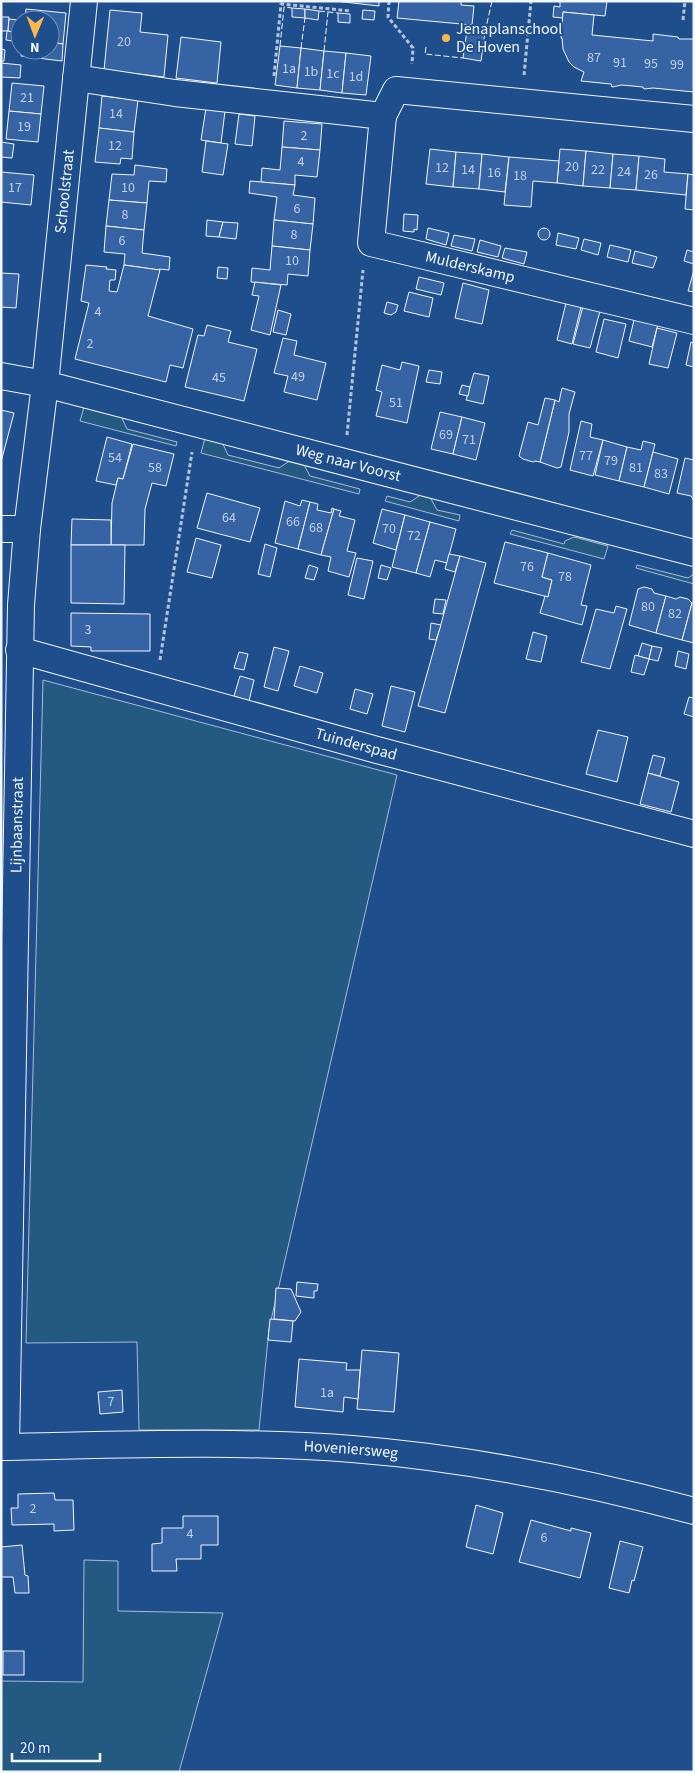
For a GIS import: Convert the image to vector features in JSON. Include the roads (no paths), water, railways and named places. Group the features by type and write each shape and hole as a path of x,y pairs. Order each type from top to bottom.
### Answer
{"street":[{"name":"Schoolstraat","path":"45,384 84,1"},
{"path":"76,78 271,104 383,116 396,90 694,119"},
{"name":"Mulderskamp","path":"383,116 371,243 694,321"},
{"name":"Weg naar Voorst","path":"1,376 45,384 694,553"},
{"name":"Lijnbaanstraat","path":"4,1447 20,604 14,529 45,384"},
{"name":"Tuinderspad","path":"19,650 156,689 694,834"},
{"name":"Hoveniersweg","path":"4,1447 230,1444 392,1453 503,1468 636,1496 694,1511"}],"place":[{"name":"Jenaplanschool De Hoven","path":"446,38"}]}
